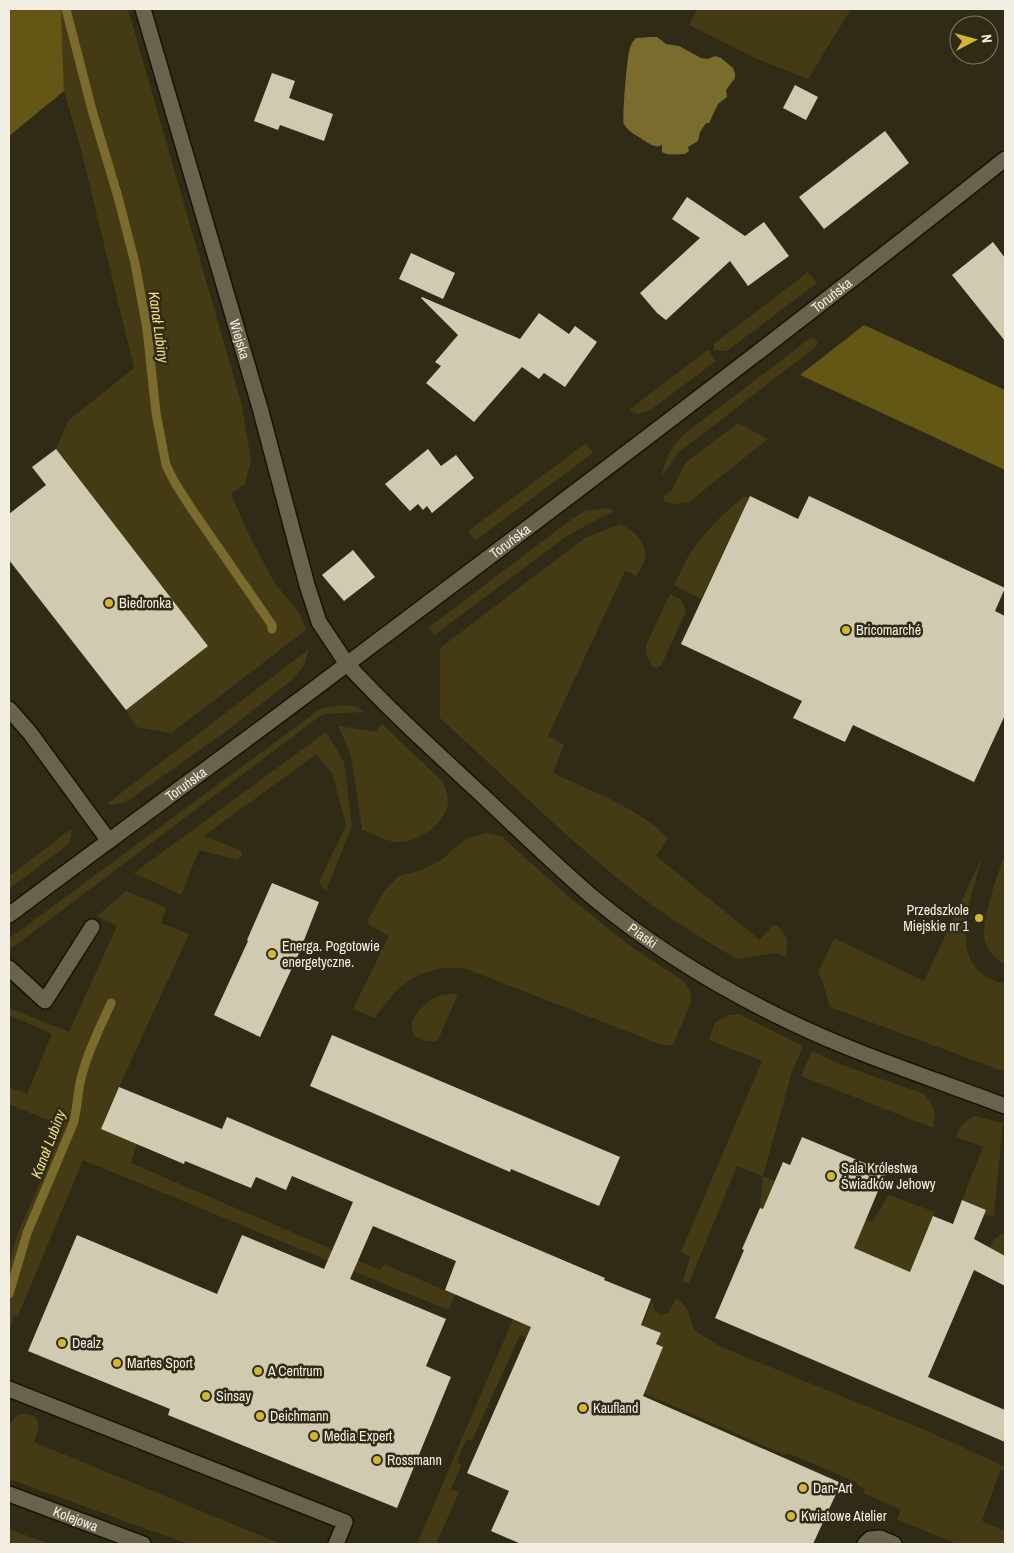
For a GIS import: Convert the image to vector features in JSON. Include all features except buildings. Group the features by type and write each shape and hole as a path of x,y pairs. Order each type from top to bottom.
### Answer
{"street":[{"name":"Wiejska","path":"143,9 260,408 307,585 319,622 347,664"},
{"name":"Toruńska","path":"9,915 347,664 743,364 1005,159"},
{"name":"Piaski","path":"347,664 408,728 570,877 627,923 665,950 719,984 804,1029 1005,1106"},
{"path":"9,709 30,733 109,841"},
{"path":"9,968 45,1001 92,927"},
{"path":"9,1389 345,1522 336,1544"},
{"name":"Kolejowa","path":"9,1494 143,1544"},
{"path":"865,1544 870,1539 880,1538 894,1544"}],"shaded area":[{"path":"9,9 61,9 64,91 9,136"},
{"path":"61,9 128,9 242,406 251,460 245,484 231,494 251,539 274,582 300,614 306,630 171,733 136,727 126,710 208,646 56,449 68,421 134,368 81,149 64,91"},
{"path":"697,9 851,9 808,79 755,58 689,25"},
{"path":"657,37 666,44 679,46 701,58 708,59 715,56 721,58 733,68 735,73 735,78 726,90 727,97 718,104 709,123 706,123 700,132 698,141 688,147 689,151 685,154 662,152 662,145 655,146 649,144 631,132 624,124 625,87 630,47 636,38"},
{"path":"808,272 817,283 727,351 714,350 714,344"},
{"path":"864,325 1005,390 1005,470 800,375"},
{"path":"813,338 817,341 817,345 812,350 679,452 662,476 669,454 682,436 809,339"},
{"path":"706,351 709,351 716,361 649,411 639,414 629,410"},
{"path":"738,423 768,439 689,502 676,504 665,502 663,496 672,490 686,462"},
{"path":"586,443 593,453 475,541 468,531"},
{"path":"744,496 749,498 701,599 674,585 688,557 700,540"},
{"path":"608,508 614,511 568,535 434,635 429,627 572,519 585,511"},
{"path":"620,524 634,533 642,542 645,552 644,560 636,576 625,571 548,736 564,745 553,773 615,801 646,819 668,839 656,856 760,940 772,926 777,925 787,940 785,957 776,953 737,959 657,909 583,849 440,718 440,648 585,538"},
{"path":"670,594 681,599 686,611 661,666 657,668 653,667 646,655 646,645"},
{"path":"309,649 305,664 291,681 225,732 126,802 112,805 108,803"},
{"path":"343,705 358,707 364,712 325,714 320,716 9,950 10,938 316,712 324,708"},
{"path":"382,724 443,782 447,795 448,804 446,811 435,826 420,837 403,842 391,841 362,830 352,762 349,750 338,726 376,732"},
{"path":"326,732 344,762 352,826 326,891 319,882 346,825 332,773 316,754 204,836 238,849 242,852 242,855 238,860 199,850 181,895 134,873"},
{"path":"71,829 71,839 65,847 9,889 9,876"},
{"path":"486,833 501,836 569,897 630,946 685,982 691,994 691,1002 673,1045 662,1045 464,968 435,970 412,979 392,995 375,1018 353,1009 389,936 370,926 367,921 385,890 399,876 424,869 443,859 468,838"},
{"name":"Przedszkole Miejskie nr 1","path":"983,855 970,903 966,938 968,953 975,967 987,977 1005,984 1005,1072 830,1007 818,973 834,938 924,981"},
{"path":"1005,855 1005,964 990,951 985,941 984,933 990,898"},
{"path":"126,891 166,908 161,923 189,934 101,1129 137,1144 131,1163 380,1270 384,1264 455,1295 448,1310 83,1160 18,1316 14,1315 9,1331 9,1267 15,1240 64,1127 9,1104 9,1087 27,1094 52,1034 9,1015 9,1008 69,1032 117,926 97,916"},
{"path":"458,994 438,1040 428,1041 415,1036 411,1028 413,1019 418,1012 432,999"},
{"path":"739,1014 803,1046 792,1072 763,1176 737,1166 689,1283 683,1281 690,1257 681,1252 762,1061 709,1040 715,1022 729,1015"},
{"path":"812,1051 839,1064 924,1094 934,1110 933,1128 801,1076"},
{"path":"975,1116 1003,1123 994,1216 984,1215 986,1210 962,1200 983,1147 957,1137 961,1126"},
{"path":"763,1176 872,1222 889,1195 935,1212 926,1279 760,1208"},
{"path":"1004,1233 1005,1257 990,1248 994,1239"},
{"path":"676,1299 686,1308 694,1330 721,1347 930,1432 1005,1467 1005,1471 1000,1470 982,1521 1005,1531 1005,1544 956,1544 897,1519 901,1510 863,1493 865,1489 858,1486 856,1482 788,1453 785,1455 561,1357 559,1352 520,1335 472,1440 466,1440 457,1462 461,1466 451,1489 459,1492 436,1544 417,1544 513,1319 650,1378 663,1347 656,1344 661,1333 642,1325 652,1301 655,1311 661,1315 668,1313"},
{"path":"20,1414 33,1416 37,1419 39,1427 34,1442 281,1544 188,1544 9,1479 9,1426 15,1417"},
{"path":"9,1529 50,1544 9,1544"}],"waterway":[{"name":"Kanał Lubiny","path":"66,9 135,263 147,329 156,413 166,465 191,508 272,625 272,629"},
{"name":"Kanał Lubiny","path":"9,1294 27,1233 73,1124 80,1081 88,1056 111,1003"}],"place":[{"name":"Biedronka","path":"109,603"},
{"name":"Bricomarché","path":"846,630"},
{"name":"Przedszkole Miejskie nr 1","path":"979,918"},
{"name":"Energa. Pogotowie energetyczne.","path":"272,954"},
{"name":"Sala Królestwa Świadków Jehowy","path":"831,1176"},
{"name":"Dealz","path":"62,1343"},
{"name":"Martes Sport","path":"117,1363"},
{"name":"A Centrum","path":"258,1371"},
{"name":"Sinsay","path":"206,1396"},
{"name":"Kaufland","path":"583,1408"},
{"name":"Deichmann","path":"260,1416"},
{"name":"Media Expert","path":"314,1436"},
{"name":"Rossmann","path":"377,1460"},
{"name":"Dan-Art","path":"803,1488"},
{"name":"Kwiatowe Atelier","path":"791,1516"}]}
